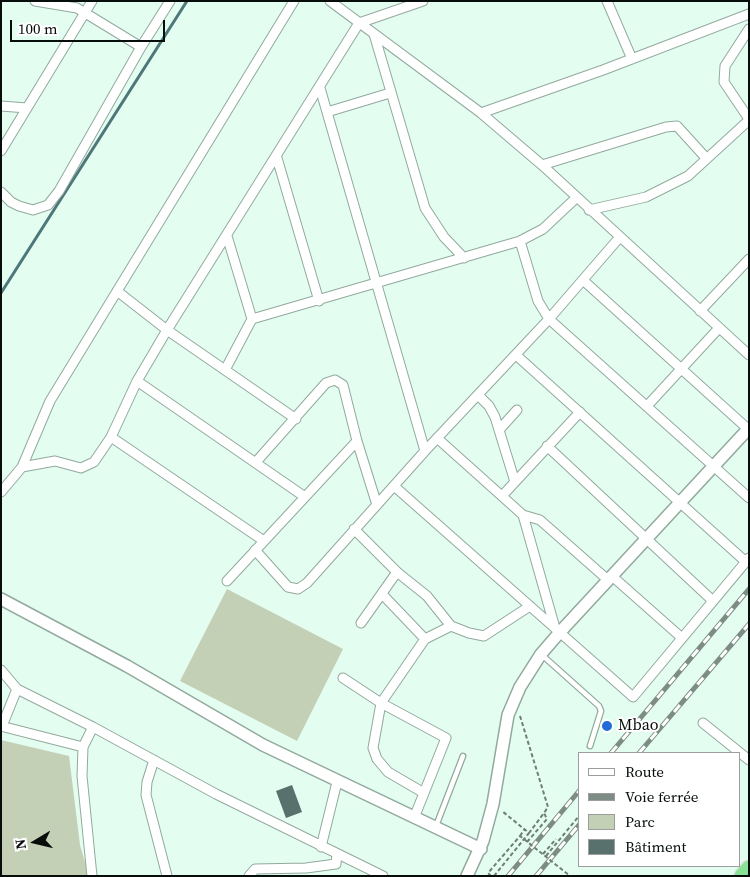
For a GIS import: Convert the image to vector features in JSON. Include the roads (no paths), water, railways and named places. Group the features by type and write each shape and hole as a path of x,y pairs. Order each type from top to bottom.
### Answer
{"highway":[{"path":"742,876 749,868"}],"street":[{"path":"35,1 77,8 141,46"},
{"path":"1,151 92,1"},
{"path":"1,192 11,202 33,210 48,205 59,192 141,46 170,1"},
{"path":"1,492 22,467 50,401 294,1"},
{"path":"330,1 480,113 542,165 619,238 749,355"},
{"path":"22,467 55,461 81,468 94,462 111,437 137,381 167,330 360,24 423,1"},
{"path":"607,1 632,59"},
{"path":"480,113 632,59 749,14"},
{"path":"589,210 646,197 688,176 749,120 724,82 725,66 749,29"},
{"path":"374,34 424,208 444,237 464,258"},
{"path":"320,88 425,451"},
{"path":"327,112 390,94"},
{"path":"1,106 27,108"},
{"path":"542,165 666,127 677,126 706,158"},
{"path":"277,158 319,301"},
{"path":"252,319 378,284 520,241 543,228 576,198"},
{"path":"225,370 252,319 227,236"},
{"path":"255,550 288,587 298,590 307,584 425,451 584,281 619,238"},
{"path":"520,241 538,301 549,319 749,498"},
{"path":"700,311 749,259"},
{"path":"467,876 481,849 493,804 510,710 520,687 558,630 610,578 749,429 584,281"},
{"path":"117,291 167,330 296,419"},
{"path":"646,406 720,328"},
{"path":"394,486 633,697 747,560 516,355"},
{"path":"256,462 326,383 334,380 342,385 356,441 377,506"},
{"path":"137,381 305,497"},
{"path":"478,395 489,406 499,430 515,482"},
{"path":"499,430 518,410"},
{"path":"502,496 580,412"},
{"path":"111,437 264,541"},
{"path":"437,438 523,515 540,520 682,638"},
{"path":"227,580 356,441"},
{"path":"548,446 713,601"},
{"path":"523,515 558,630"},
{"path":"354,529 398,572 427,596 451,626 484,636 530,606"},
{"path":"361,623 398,572"},
{"path":"382,594 424,638"},
{"path":"1,599 127,666 263,745 481,849"},
{"path":"424,793 388,772 376,759 373,748 382,703 424,638 451,626"},
{"path":"1,670 17,689 93,727 216,794 383,876"},
{"path":"343,678 382,703 446,738 414,818"},
{"path":"17,689 2,726 83,747"},
{"path":"703,723 739,752"},
{"path":"92,876 82,776 83,747 93,727"},
{"path":"154,760 147,782 146,795 167,876"},
{"path":"321,847 338,782"},
{"path":"249,876 255,869 306,868 336,864 337,854"}],"lane":[{"path":"541,654 599,706 601,711 590,746"},
{"path":"435,828 463,756"}],"waterway":[{"path":"1,293 187,1"}],"railway":[{"path":"612,752 749,589"},
{"path":"640,752 749,624"},
{"path":"508,876 578,792"},
{"path":"536,876 578,826"}],"place":[{"name":"Mbao","path":"607,726"}]}
